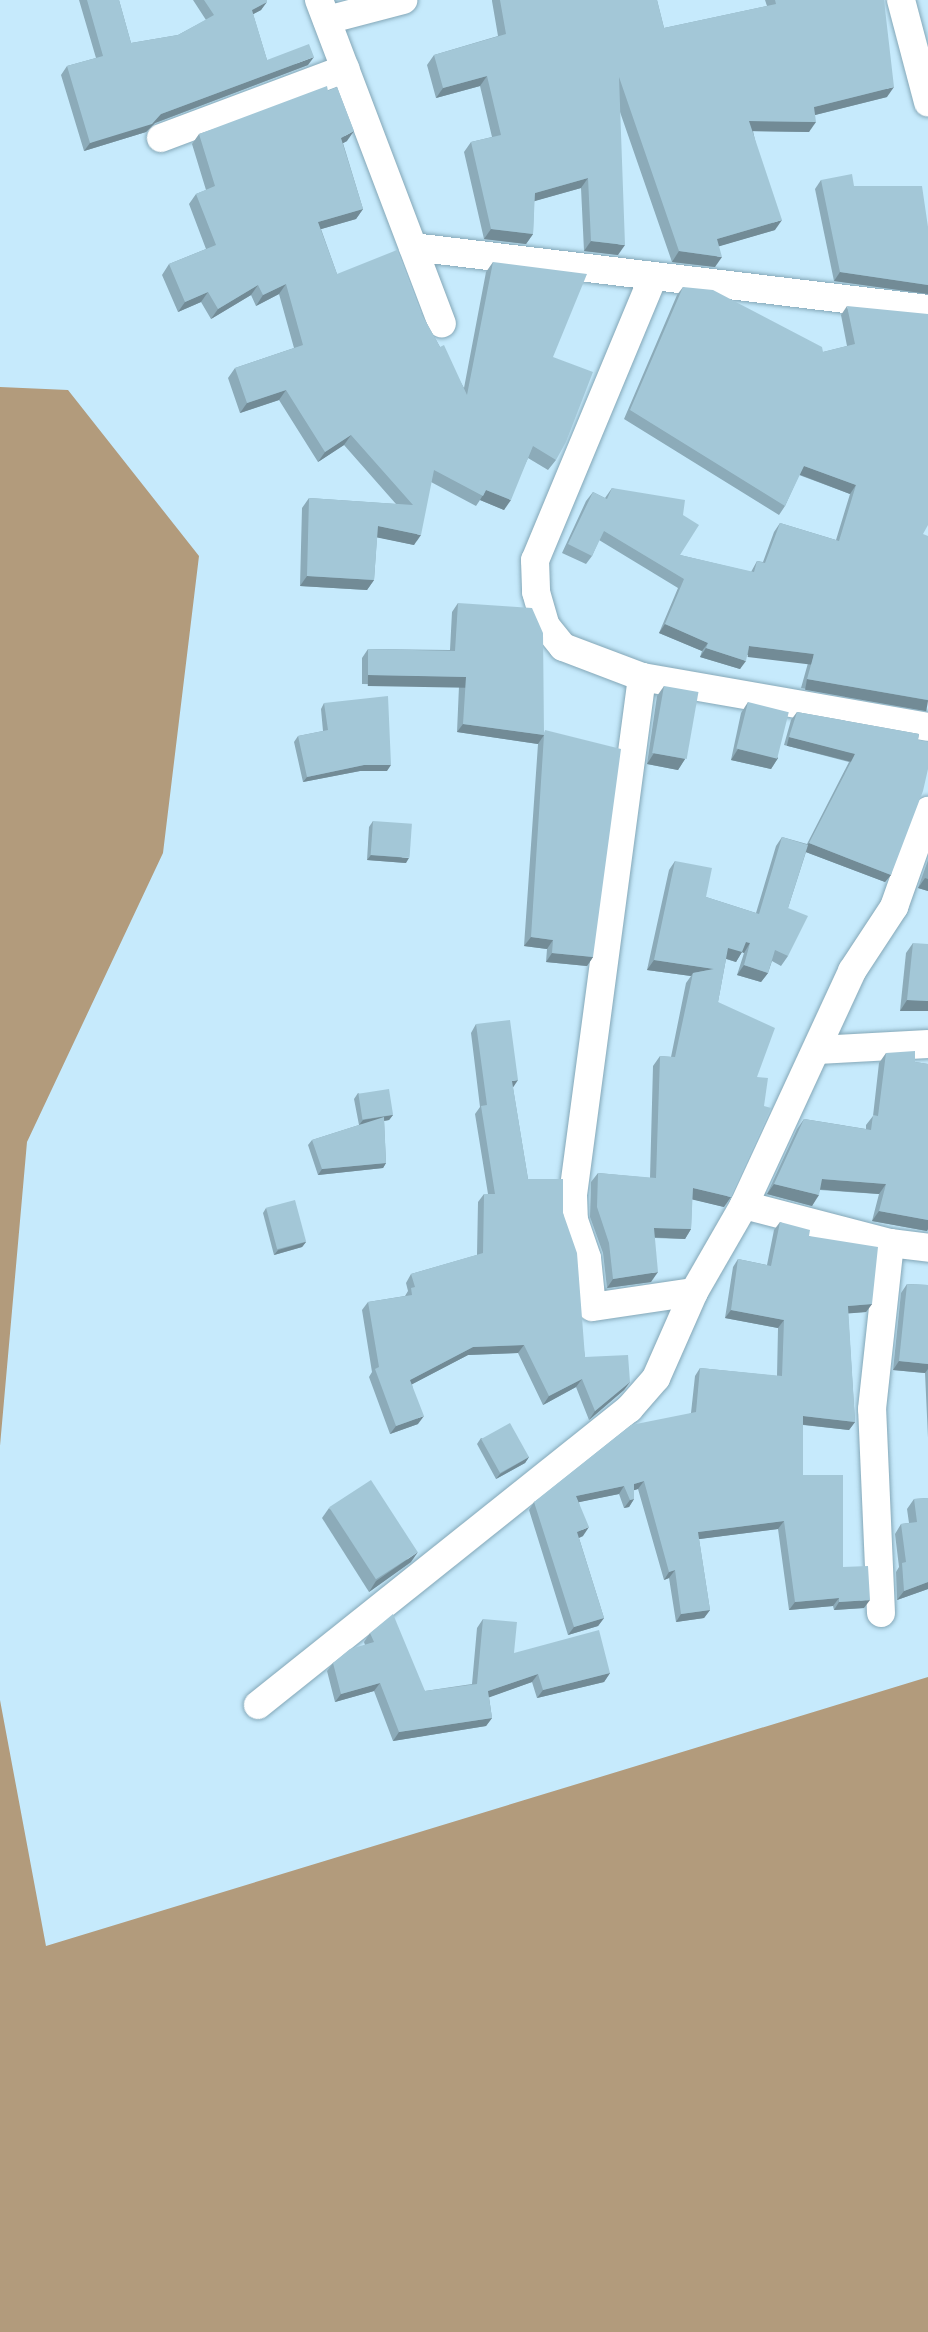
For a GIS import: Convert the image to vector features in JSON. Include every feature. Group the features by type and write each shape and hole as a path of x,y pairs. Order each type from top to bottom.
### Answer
{"street":[{"path":"403,0 323,10 442,323"},
{"path":"901,0 928,102"},
{"path":"160,138 345,69"},
{"path":"413,247 928,309"},
{"path":"653,277 535,560 536,592 546,626 563,647 642,677 928,728"},
{"path":"642,677 573,1195 574,1220 587,1258 592,1307 694,1292"},
{"path":"258,1705 629,1409 656,1378 694,1292 744,1205 818,1050 852,971 894,907 928,811"},
{"path":"818,1050 928,1044"},
{"path":"744,1205 890,1243 928,1248"},
{"path":"881,1612 872,1409 890,1243"}],"shaded area":[{"path":"0,387 68,390 199,556 163,853 27,1142 0,1446"},
{"path":"928,1677 928,2332 0,2332 0,1700 46,1946"}],"building":[{"path":"87,0 119,0 131,43 178,35 214,15 204,0 267,0 252,10 267,60 309,44 314,57 161,114 152,124 90,143 67,66 103,56"},
{"path":"500,0 657,0 664,28 776,4 775,0 884,0 894,87 814,107 816,122 749,121 782,220 717,239 722,257 679,251 619,77 625,245 591,241 588,178 535,193 533,234 491,229 471,142 501,135 487,76 443,88 434,55 506,34"},
{"path":"327,86 328,91 337,87 354,131 341,138 363,209 318,222 337,274 397,250 421,313 440,347 444,345 467,395 493,262 587,274 553,357 593,372 566,442 556,460 533,446 511,500 486,490 483,496 434,470 421,535 378,526 374,580 307,576 309,498 413,505 351,435 325,452 286,390 247,403 235,368 303,345 286,284 263,295 258,285 218,309 208,292 185,302 169,264 216,245 196,194 215,186 199,134"},
{"path":"852,174 854,186 922,186 928,227 928,285 840,272 821,180"},
{"path":"683,287 713,290 822,347 823,352 855,344 847,306 928,314 928,525 923,534 928,536 928,700 807,679 814,654 749,646 746,661 706,648 708,643 665,624 684,579 604,531 592,556 568,544 593,492 607,499 612,488 685,500 683,515 699,525 680,555 754,572 757,561 765,563 780,523 839,541 856,485 804,466 785,506 630,410"},
{"path":"458,603 532,608 543,633 544,734 545,730 621,749 593,957 552,953 553,940 531,937 544,735 463,724 466,677 368,675 368,649 455,651"},
{"path":"664,686 698,692 687,759 652,753"},
{"path":"388,696 391,765 364,765 307,777 298,736 328,730 324,703"},
{"path":"748,702 789,712 777,759 736,749"},
{"path":"797,712 919,734 918,740 928,742 928,769 923,791 891,875 809,843 855,754 789,737"},
{"path":"373,821 412,824 410,858 371,855"},
{"path":"782,837 808,845 788,908 808,916 788,956 775,950 768,973 744,965 750,943 746,942 742,952 728,948 718,1002 775,1028 757,1077 768,1078 764,1106 771,1108 731,1197 693,1188 691,1229 654,1228 658,1272 613,1279 609,1243 597,1207 598,1173 656,1178 660,1056 675,1057 693,973 714,969 654,960 675,861 712,868 706,897 759,914"},
{"path":"913,943 928,944 928,1001 907,1000"},
{"path":"510,1020 518,1080 512,1081 528,1179 563,1179 563,1213 577,1253 585,1357 628,1355 630,1382 595,1411 582,1379 549,1396 524,1345 473,1347 410,1380 424,1416 396,1426 375,1369 379,1367 368,1302 412,1295 411,1288 415,1287 411,1274 483,1253 484,1194 495,1194 481,1106 487,1105 476,1024"},
{"path":"915,1051 915,1062 928,1064 928,1220 879,1211 886,1184 822,1179 819,1195 774,1184 804,1119 871,1130 873,1115 878,1116 886,1053"},
{"path":"389,1089 393,1115 362,1120 358,1094"},
{"path":"384,1117 386,1163 322,1169 312,1140"},
{"path":"295,1200 306,1242 277,1249 266,1208"},
{"path":"780,1222 810,1230 809,1236 878,1247 872,1304 848,1306 855,1422 803,1416 803,1475 843,1475 843,1567 868,1566 870,1600 839,1602 839,1598 795,1602 784,1521 698,1532 710,1610 681,1614 675,1570 669,1572 644,1481 634,1484 634,1499 630,1500 624,1486 576,1496 589,1527 577,1532 604,1618 574,1627 534,1502 631,1425 696,1412 700,1368 782,1376 784,1320 731,1310 738,1259 771,1266"},
{"path":"907,1284 928,1285 928,1364 899,1361"},
{"path":"510,1423 529,1457 500,1473 481,1439"},
{"path":"371,1480 418,1552 376,1579 329,1507"},
{"path":"928,1498 928,1582 904,1591 902,1563 906,1562 901,1524 917,1522 914,1499"},
{"path":"393,1614 425,1691 477,1684 483,1619 517,1622 514,1653 599,1630 610,1673 543,1690 538,1674 488,1691 492,1718 399,1732 380,1683 341,1694 333,1663 350,1649 374,1642 370,1633"}]}
